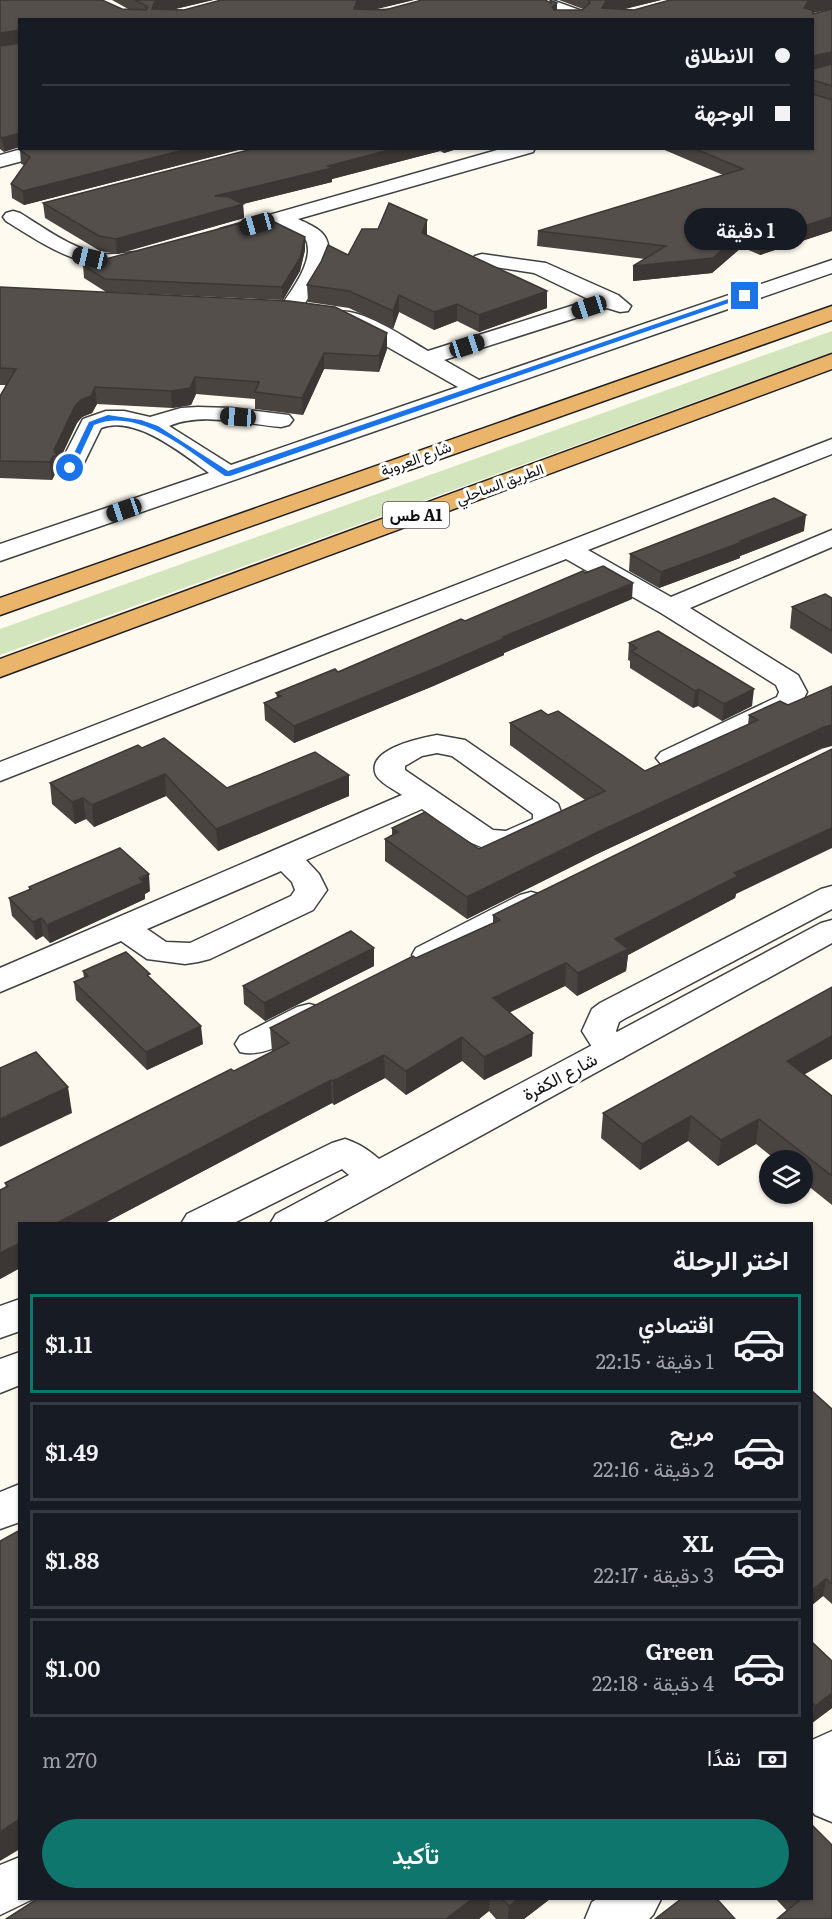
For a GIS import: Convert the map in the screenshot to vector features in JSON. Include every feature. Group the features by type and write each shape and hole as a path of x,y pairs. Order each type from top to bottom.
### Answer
{"highway":[{"name":"شارع العروبة","path":"0,607 832,313"},
{"name":"الطريق الساحلي","path":"0,669 832,361"}],"street":[{"path":"537,0 585,17"},
{"path":"0,142 18,138"},
{"path":"0,161 41,150"},
{"path":"210,238 519,150"},
{"path":"6,219 35,212"},
{"path":"278,218 314,235 320,246 310,312"},
{"path":"6,219 74,254 106,262 131,260 165,250"},
{"path":"482,260 539,267 659,326"},
{"path":"0,553 832,266"},
{"path":"426,359 610,300"},
{"path":"267,308 310,312 355,320 476,388"},
{"path":"150,426 169,418 196,414 281,420"},
{"path":"70,468 91,424 98,419 108,417 150,426 169,435 227,474"},
{"path":"0,772 832,447"},
{"path":"670,607 832,538"},
{"path":"567,549 670,607 788,681 793,692 789,702 671,758"},
{"path":"446,745 462,750 547,810 549,820 545,825 519,839 492,842 479,836 424,797 394,777 390,773 390,764 399,756 421,747 446,745"},
{"path":"0,981 424,797"},
{"path":"124,927 159,952 172,955 198,952 302,903 311,890 310,884 284,858"},
{"path":"399,969 556,890"},
{"path":"611,1050 599,1031 600,1024 612,1011 832,896"},
{"name":"شارع الكفرة","path":"293,1222 832,930"},
{"path":"252,1044 336,1001"},
{"path":"204,1222 345,1152 376,1177"},
{"path":"0,1323 18,1315"},
{"path":"0,1377 18,1368"},
{"path":"0,1512 18,1502"},
{"path":"813,1766 832,1752"},
{"path":"813,1779 832,1800"},
{"path":"0,1892 18,1881"},
{"path":"610,1919 635,1900"}],"green space":[{"path":"832,331 832,352 0,655 0,629"}],"building":[{"path":"0,0 102,0 122,9 146,10 148,7 135,0 160,0 155,1 152,9 184,10 221,0 363,0 357,1 354,9 385,10 422,0 545,0 551,3 550,0 557,3 552,7 554,10 582,10 590,3 588,0 611,0 606,1 602,8 634,10 670,0 814,0 808,1 804,8 812,10 813,14 832,9 832,52 814,56 814,18 18,18 18,30 0,33"},
{"path":"18,43 18,134 2,138 0,136 0,46"},
{"path":"832,64 832,86 814,80 814,69"},
{"path":"814,94 832,100 832,217 761,240 743,232 713,258 633,266 666,246 538,231 743,169 698,150 814,150"},
{"path":"20,150 183,150 23,191 11,184 30,157"},
{"path":"248,150 389,150 328,166 332,168 215,196 229,197 243,204 116,239 99,236 43,203"},
{"path":"389,203 427,220 422,233 547,291 479,315 457,304 434,312 399,295 393,311 349,291 307,285 328,245 348,255 362,229 378,229"},
{"path":"264,217 305,237 300,258 282,287 105,279 83,265"},
{"path":"0,287 289,301 335,307 387,333 379,356 324,353 302,398 255,392 259,382 195,377 190,388 171,391 95,387 91,396 81,400 75,406 54,450 57,456 53,456 50,462 0,461 0,396 16,369 0,368"},
{"path":"774,498 806,515 661,572 630,554"},
{"path":"603,566 633,583 294,726 264,703 281,696 276,693 335,669 338,672 461,619 465,621 583,571 585,573"},
{"path":"825,594 832,598 832,631 792,607"},
{"path":"658,631 754,689 724,704 699,689 695,691 631,651 637,648 629,643"},
{"path":"832,686 832,725 598,832 467,897 385,839 398,832 392,828 425,812 479,849 605,791 510,723 541,710 548,715 558,711 645,771 758,720 749,715 780,701 788,705"},
{"path":"164,738 227,788 315,752 349,775 216,829 165,774 92,805 83,798 72,802 50,783 138,745 142,748"},
{"path":"832,749 832,828 734,873 738,876 615,939 628,949 578,973 566,963 493,998 533,1033 484,1057 462,1037 406,1071 384,1055 331,1080 59,1222 18,1222 18,1244 0,1253 0,1190 8,1186 5,1183 231,1069 234,1071 289,1043 270,1028 413,956 416,958 500,920 493,915"},
{"path":"120,848 149,874 139,878 144,882 47,925 41,918 33,922 9,898 31,889 29,887"},
{"path":"351,931 374,948 264,1003 243,986"},
{"path":"126,952 201,1026 146,1052 74,982 88,976 83,971"},
{"path":"832,987 832,1036 787,1061 832,1096 832,1176 813,1161 813,1150 799,1150 759,1119 721,1140 691,1116 642,1144 603,1113"},
{"path":"36,1052 68,1087 0,1119 0,1068"},
{"path":"813,1392 832,1409 832,1584 826,1579 813,1589"},
{"path":"18,1531 18,1820 0,1832 0,1541"},
{"path":"813,1643 832,1661 832,1693 815,1706 813,1703"},
{"path":"813,1826 832,1845 832,1919 777,1919 800,1900 813,1900"},
{"path":"35,1900 471,1900 446,1919 6,1919"},
{"path":"503,1900 517,1900 509,1906"},
{"path":"680,1900 718,1900 735,1919 655,1919"}],"route":[{"path":"70,468 91,424 98,419 108,417 139,422 156,428 227,474 745,296"}]}
